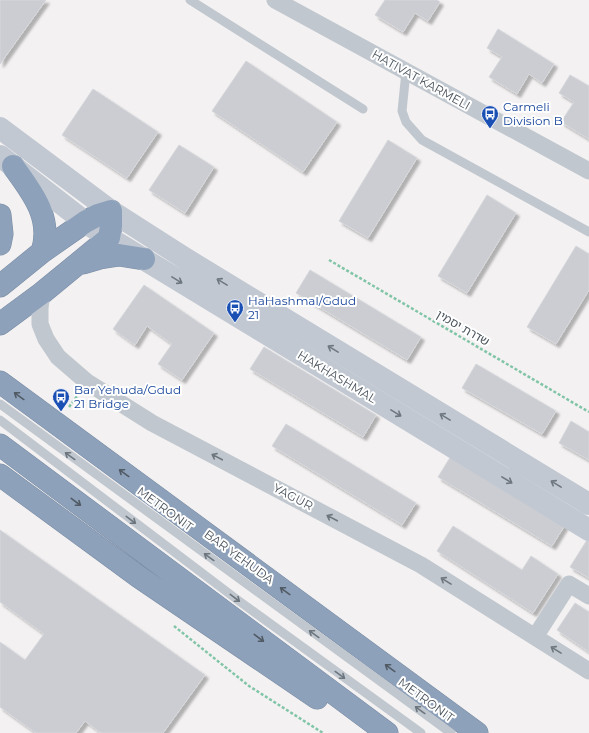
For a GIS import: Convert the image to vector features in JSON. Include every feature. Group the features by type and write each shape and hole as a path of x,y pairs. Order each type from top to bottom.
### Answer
{"highway":[{"path":"6,161 30,190 37,201 42,214 46,237 42,252"},
{"path":"0,286 42,252 85,222 98,215 111,212 109,238 42,293 6,320"},
{"path":"0,215 2,234 0,244"},
{"path":"76,265 100,258 119,255 144,259"},
{"name":"BAR YEHUDA","path":"0,382 478,733"},
{"path":"0,445 387,733"},
{"path":"0,475 139,577 320,700 379,733"}],"street":[{"name":"HATIVAT KARMELI","path":"275,0 589,171"},
{"name":"HAKHASHMAL","path":"0,128 111,212 192,264 589,504"},
{"name":"HAKHASHMAL","path":"6,161 85,222 109,238 589,530"},
{"name":"YAGUR","path":"42,293 40,324 46,339 58,357 88,382 152,423 421,565 589,671"},
{"path":"535,637 569,584 589,596"}],"lane":[{"path":"190,0 363,109"},
{"path":"406,72 402,111 406,122 422,140 589,232"},
{"name":"METRONIT","path":"0,404 451,733"},
{"path":"0,420 239,601 421,733"}],"path":[{"name":"שדרת יסמין","path":"329,260 589,412"}],"building":[{"path":"0,0 46,0 0,64"},
{"path":"385,0 437,0 440,2 428,21 415,13 403,32 375,15"},
{"path":"498,29 554,64 542,83 529,74 517,94 489,77 502,57 487,48"},
{"path":"246,61 337,122 303,172 212,111"},
{"path":"570,75 589,86 589,139 561,122 574,102 559,93"},
{"path":"93,89 158,132 127,178 62,135"},
{"path":"388,140 417,158 368,238 339,221"},
{"path":"179,145 214,167 185,213 149,190"},
{"path":"487,195 516,213 467,293 438,276"},
{"path":"576,246 589,254 589,290 556,344 527,327"},
{"path":"310,270 421,337 407,360 296,293"},
{"path":"144,285 214,333 182,380 158,364 172,344 147,326 135,345 113,329"},
{"path":"264,347 376,415 363,437 250,369"},
{"path":"476,364 556,411 542,434 462,388"},
{"path":"571,421 589,432 589,460 559,443"},
{"path":"286,424 416,503 402,525 272,446"},
{"path":"451,456 565,525 552,546 438,477"},
{"path":"453,526 522,570 531,556 558,574 533,613 437,551"},
{"path":"0,530 205,675 163,733 101,733 85,721 76,733 36,733 0,707 0,642 25,660 44,634 0,602"},
{"path":"587,540 589,541 589,578 570,567"},
{"path":"575,603 589,612 589,652 557,630"}],"place":[{"name":"Carmeli Division B","path":"490,129"},
{"name":"HaHashmal/Gdud 21","path":"235,323"},
{"name":"Bar Yehuda/Gdud 21 Bridge","path":"61,412"}]}
